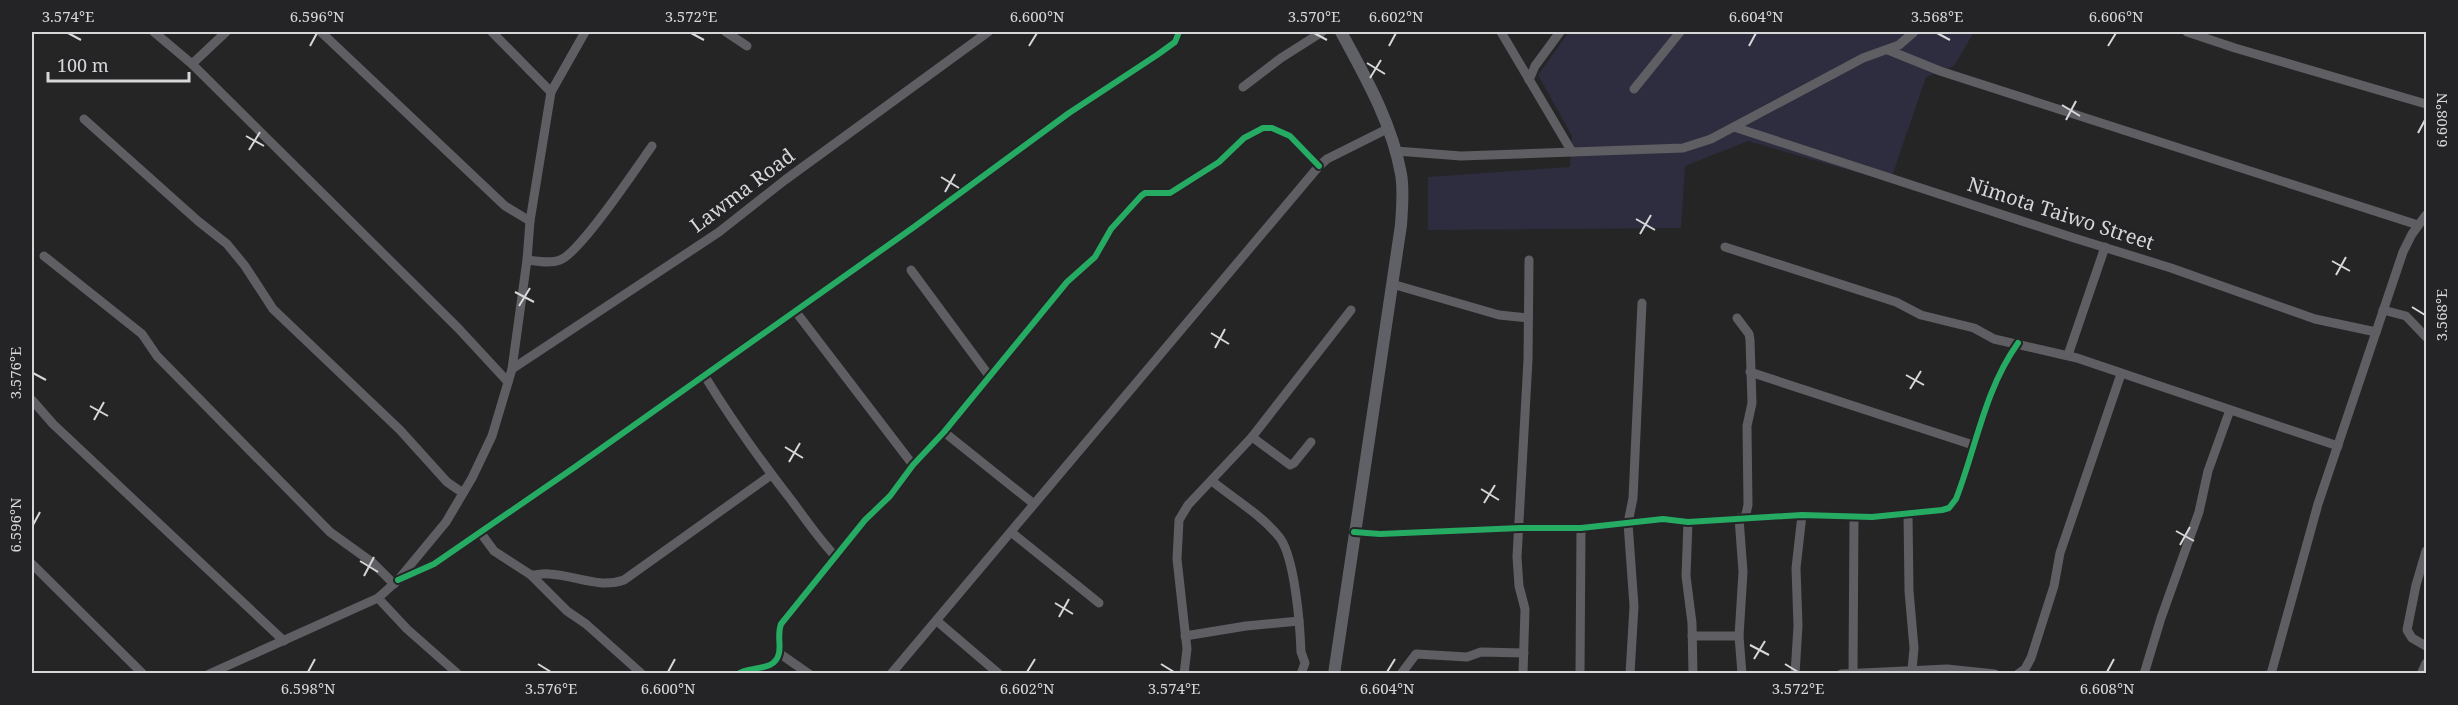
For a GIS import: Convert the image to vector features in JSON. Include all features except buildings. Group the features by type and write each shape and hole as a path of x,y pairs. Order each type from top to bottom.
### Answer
{"main road":[{"path":"1334,674 1401,225 1402,191 1396,151 1389,128 1341,32"}],"street":[{"path":"154,32 192,64 458,328 508,382"},
{"path":"192,64 226,32"},
{"path":"321,32 505,206 530,220"},
{"path":"492,32 551,92"},
{"path":"209,674 378,598 396,582 446,522 463,493 492,436 512,369 527,260 530,220 551,92 585,32"},
{"path":"726,32 747,46"},
{"name":"Lawma Road","path":"512,369 719,232 785,180 988,32"},
{"path":"396,582 434,564 576,467 796,312 1069,113 1158,55 1175,42 1179,32"},
{"path":"1243,87 1281,58 1322,32"},
{"path":"1501,32 1572,152"},
{"path":"1529,80 1535,66 1560,32"},
{"path":"1634,89 1680,32"},
{"path":"1396,151 1461,156 1683,148 1698,144 1734,127 1863,58 1899,45 1914,32"},
{"path":"2187,32 2427,104"},
{"path":"1888,50 1940,71 2418,225"},
{"path":"84,119 198,221 218,236 245,266 273,309 400,430 447,482 463,493"},
{"name":"Nimota Taiwo Street","path":"1734,127 2248,294 2315,319 2376,332"},
{"path":"738,674 744,669 765,668 776,659 779,652 780,624 817,582 865,520 890,496 913,465 944,432 1068,282 1095,257 1111,229 1145,193 1170,193 1219,162 1244,138 1263,128 1272,128 1290,136 1319,166"},
{"path":"891,674 1319,166 1327,159 1389,128"},
{"path":"527,260 556,261 565,257 596,223 652,146"},
{"path":"2271,674 2295,583 2403,252 2418,225 2427,215"},
{"path":"1725,247 1896,302 1921,315 1974,328 1994,339 2068,356 2338,446"},
{"path":"2068,356 2105,247"},
{"path":"44,256 142,334 157,356 330,532 396,582"},
{"path":"1523,674 1525,609 1520,586 1518,557 1528,360 1529,260"},
{"path":"911,270 990,377"},
{"path":"1392,284 1499,315 1528,318"},
{"path":"1630,674 1634,606 1628,523 1634,498 1642,303"},
{"path":"1184,674 1187,650 1177,559 1179,520 1188,505 1252,437 1351,310"},
{"path":"2384,310 2406,316 2427,337"},
{"path":"796,312 913,465"},
{"path":"1737,318 1749,334 1752,403 1748,426 1748,505 1742,518 1743,572 1739,636 1742,674"},
{"path":"1354,532 1581,528 1663,519 1688,522 1802,514 1854,517 1942,510 1951,506 1960,488 1984,407 2002,365 2018,343"},
{"path":"1750,372 1973,445"},
{"path":"2018,674 2025,669 2031,658 2054,586 2060,553 2121,374"},
{"path":"704,375 771,475 811,530 835,556"},
{"path":"32,400 53,424 284,641"},
{"path":"2144,674 2161,618 2199,512 2208,471 2230,410"},
{"path":"944,432 1034,504"},
{"path":"1252,437 1290,465 1311,442"},
{"path":"531,575 550,574 585,581 618,582 624,580 771,475"},
{"path":"1212,481 1280,538 1289,559 1299,621 1305,663 1301,674"},
{"path":"1795,674 1798,627 1796,568 1802,514"},
{"path":"1908,514 1914,648 1912,670"},
{"path":"1853,672 1854,517"},
{"path":"1688,522 1686,576 1693,674"},
{"path":"1580,674 1581,528"},
{"path":"480,532 494,552 531,575 567,611 586,624 642,674"},
{"path":"1011,532 1099,603"},
{"path":"424,549 434,564"},
{"path":"2427,551 2416,585 2407,630 2412,638 2427,646"},
{"path":"32,564 143,674"},
{"path":"378,598 407,629 458,674"},
{"path":"937,621 999,674"},
{"path":"1185,636 1245,626 1299,621"},
{"path":"1692,636 1739,636"},
{"path":"779,652 809,674"},
{"path":"1401,674 1416,654 1467,657 1481,652 1524,653"},
{"path":"2421,674 2427,663"},
{"path":"1840,674 1968,670 1995,674"}],"shaded area":[{"path":"1569,32 1974,32 1954,66 1926,77 1890,182 1748,141 1685,166 1681,228 1428,230 1428,177 1570,167 1572,136 1538,75"}],"cycle path":[{"path":"398,580 434,564 575,467 914,227 1069,113 1157,55 1175,42 1179,32"},
{"path":"738,674 767,666 777,659 781,624 865,520 890,496 913,465 944,432 1067,282 1095,257 1111,229 1141,196 1145,193 1170,193 1219,162 1244,138 1263,128 1272,128 1290,136 1319,166"},
{"path":"1354,532 1380,534 1520,528 1581,528 1663,519 1688,522 1802,515 1872,517 1942,510 1949,508 1956,499 1989,399 2006,361 2018,343"}]}
